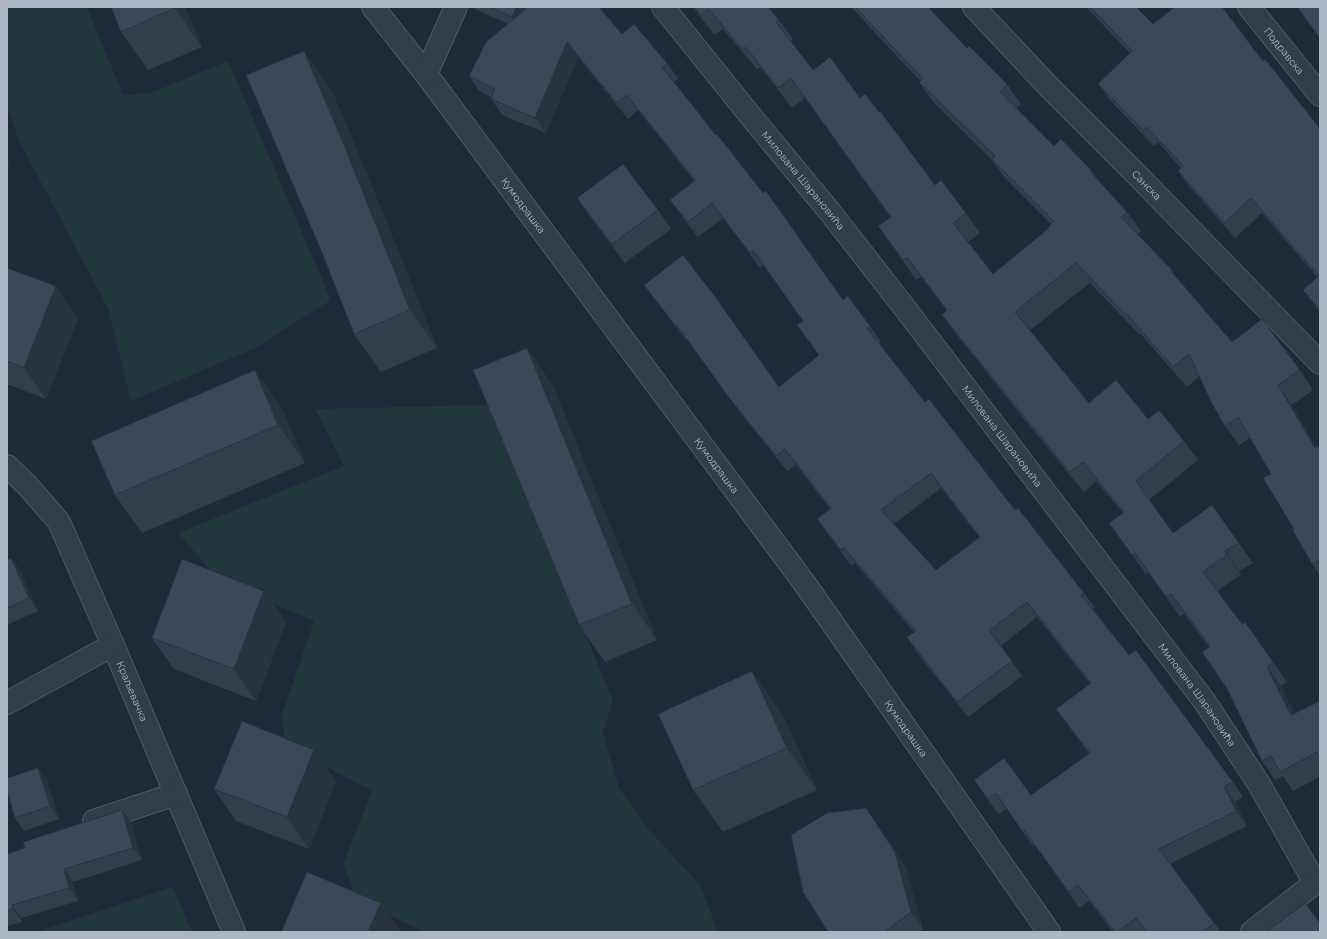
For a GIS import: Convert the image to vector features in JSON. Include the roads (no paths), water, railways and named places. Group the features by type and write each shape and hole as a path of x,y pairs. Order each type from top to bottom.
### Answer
{"street":[{"name":"Кумодрашка","path":"373,7 426,74 805,584 1049,932"},
{"path":"426,74 456,7"},
{"name":"Милована Шарановића","path":"663,7 830,212 1205,702 1259,784 1317,881"},
{"name":"Санска","path":"974,7 1049,88 1320,362"},
{"name":"Подравска","path":"1249,7 1320,95"},
{"name":"Краљевачка","path":"7,466 27,485 59,522 113,645 234,932"},
{"path":"7,703 113,645"},
{"path":"75,827 176,794"},
{"path":"1252,932 1317,881"}]}
